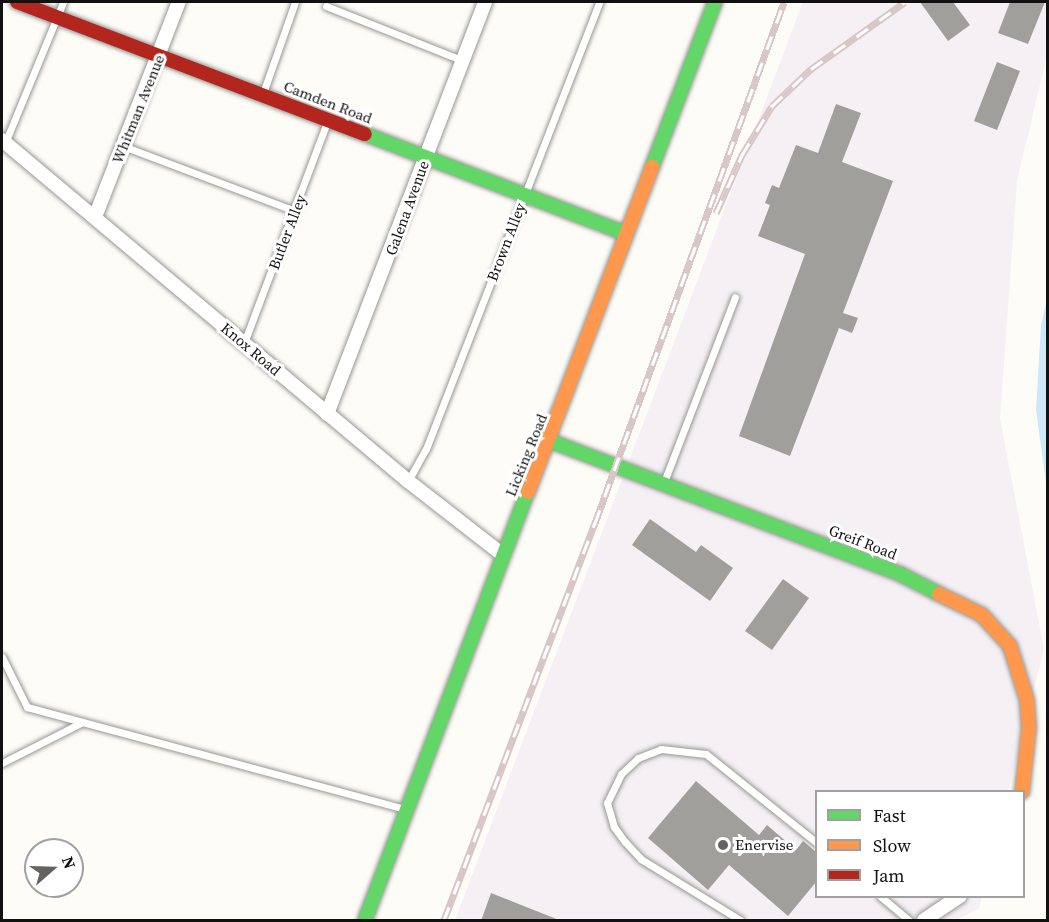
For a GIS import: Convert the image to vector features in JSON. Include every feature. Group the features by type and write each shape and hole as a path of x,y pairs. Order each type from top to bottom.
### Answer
{"street":[{"name":"Camden Road","path":"17,2 627,234"},
{"name":"Whitman Avenue","path":"95,217 179,2"},
{"name":"Galena Avenue","path":"327,414 485,2"},
{"name":"Licking Road","path":"365,921 503,555 550,441 714,2"},
{"name":"Knox Road","path":"4,142 327,414 503,555"},
{"name":"Greif Road","path":"550,441 900,574 982,615 1010,646 1023,682 1029,727 1022,790"},
{"path":"924,921 958,898"}],"lane":[{"path":"4,142 63,2"},
{"path":"262,95 295,2"},
{"name":"Brown Alley","path":"408,481 426,449 599,2"},
{"path":"326,6 461,60"},
{"name":"Butler Alley","path":"244,343 328,120"},
{"path":"123,146 295,212"},
{"path":"663,484 735,297"},
{"path":"2,657 27,707 406,810"},
{"path":"2,763 81,723"},
{"path":"740,921 641,859 625,842 614,827 607,802 621,774 638,758 661,749 706,754 815,841"},
{"path":"881,898 909,921"}],"shaded area":[{"path":"803,2 1047,2 1047,56 1017,180 1000,419 1044,649 1008,790 815,790 815,898 982,898 979,908 957,920 455,920"}],"water":[{"path":"1047,299 1047,489 1036,410 1041,325"}],"building":[{"path":"920,2 953,2 970,25 948,41"},
{"path":"1010,2 1045,2 1028,44 998,33"},
{"path":"997,62 1020,71 997,130 974,121"},
{"path":"836,104 861,113 842,162 893,181 843,313 858,318 852,333 839,328 790,456 739,436 805,254 758,236 770,205 765,203 772,185 779,188 796,145 818,153"},
{"path":"650,519 696,552 701,545 733,568 710,601 632,545"},
{"path":"783,579 809,598 772,650 745,631"},
{"name":"Enervise","path":"696,781 759,835 767,825 796,850 803,841 815,851 815,883 788,916 729,865 708,890 648,838"},
{"path":"491,893 559,920 559,921 481,921"}],"railway":[{"path":"444,920 595,523 784,2"},
{"path":"716,213 742,155 772,106 811,69 905,2"}],"traffic: fast":[{"path":"652,167 715,2"},
{"path":"365,134 627,234"},
{"path":"550,441 900,574 939,594"},
{"path":"365,920 528,492"}],"traffic: slow":[{"path":"528,492 652,167"},
{"path":"939,594 982,615 1010,646 1027,700 1029,727 1022,790"}],"traffic: jam":[{"path":"17,2 365,134"}],"place":[{"name":"Enervise","path":"723,845"}]}
